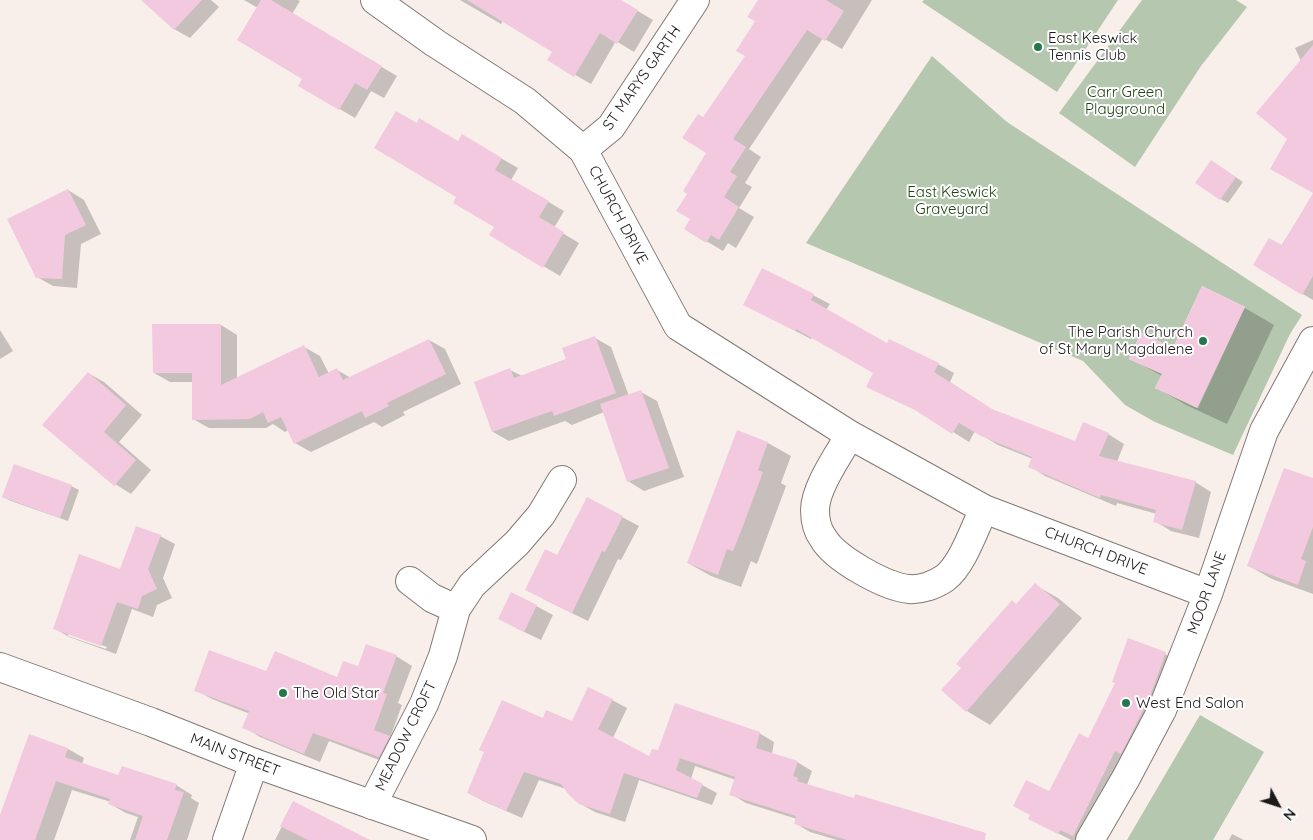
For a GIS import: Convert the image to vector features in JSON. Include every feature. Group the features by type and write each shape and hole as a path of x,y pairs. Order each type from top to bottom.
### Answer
{"street":[{"name":"CHURCH DRIVE","path":"376,0 434,42 524,101 583,150 678,326 850,435 984,509 1208,594"},
{"name":"ST MARYS GARTH","path":"583,150 611,127 695,0"},
{"name":"MOOR LANE","path":"1090,840 1162,710 1208,594 1264,431 1313,341"},
{"path":"850,435 818,492 815,508 816,524 823,539 833,551 877,579 893,586 911,589 930,586 946,577 958,564 984,509"},
{"name":"MEADOW CROFT","path":"372,805 424,704 442,656 456,609 472,585 517,542 541,515 562,480"},
{"path":"410,581 432,598 456,609"},
{"name":"MAIN STREET","path":"0,667 151,722 254,763 472,840"},
{"path":"227,840 254,763"}],"green space":[{"name":"East Keswick Tennis Club","path":"924,0 1118,0 1057,92 922,2"},
{"name":"Carr Green Playground","path":"1142,0 1236,0 1247,7 1201,66 1135,167 1059,113"},
{"name":"East Keswick Graveyard","path":"932,56 1007,122 1302,315 1290,334 1233,455 1155,422 1125,405 1083,361 806,243","holes":["1202,286 1245,307 1198,408 1155,388 1162,374 1129,359 1141,333 1173,348"]},
{"path":"1200,715 1264,752 1213,840 1127,840"}],"building":[{"path":"141,0 202,0 174,30"},
{"path":"261,0 271,0 382,66 367,90 355,83 339,110 298,86 302,79 237,40"},
{"path":"467,0 621,0 638,10 617,44 600,33 574,77 547,60 552,52"},
{"path":"758,0 826,0 844,11 825,41 807,30 733,139 746,147 730,172 737,176 724,197 739,207 719,240 711,235 706,243 684,229 690,219 676,211 687,194 683,191 706,153 682,138 698,114 703,117 745,56 736,51 755,21 747,17"},
{"path":"1313,45 1313,193 1270,169 1287,139 1256,113"},
{"path":"396,111 417,123 419,118 458,141 462,134 502,158 495,170 549,201 539,217 564,232 543,268 489,235 494,227 453,203 456,197 374,148"},
{"path":"1211,160 1236,177 1220,200 1195,183"},
{"path":"68,189 86,225 65,235 62,279 36,278 7,219"},
{"path":"1313,193 1313,276 1302,295 1253,265 1269,238 1282,245"},
{"path":"762,268 814,294 811,300 887,343 889,339 939,363 934,372 992,409 1075,441 1083,422 1109,433 1099,456 1196,481 1182,530 1153,522 1156,510 1101,495 1100,498 1028,467 1032,457 981,436 959,423 952,434 915,410 866,387 873,373 796,329 795,331 743,305"},
{"name":"The Parish Church of St Mary Magdalene","path":"1202,286 1245,307 1197,408 1155,388 1162,374 1129,359 1141,333 1173,348"},
{"path":"152,324 221,324 221,385 304,345 319,377 337,368 343,380 429,339 446,374 387,403 389,406 365,418 362,411 294,444 281,417 268,423 263,412 250,419 192,420 192,373 153,373"},
{"path":"595,336 616,393 554,416 552,411 492,432 474,382 510,368 514,378 566,359 562,348"},
{"path":"88,372 126,405 104,432 136,460 114,486 42,425"},
{"path":"641,390 669,468 627,482 600,404"},
{"path":"737,430 768,442 758,470 763,472 743,526 733,551 727,549 718,575 687,563"},
{"path":"14,464 72,485 60,518 2,497"},
{"path":"1284,468 1313,478 1313,527 1301,559 1306,561 1298,585 1247,566"},
{"path":"587,497 623,516 605,552 602,551 572,613 525,590 545,549 557,555"},
{"path":"136,526 161,535 148,569 157,589 142,596 138,609 117,602 101,646 53,629 79,554 120,569"},
{"path":"1035,583 1060,604 966,712 941,690 961,668 956,664 1012,600 1016,604"},
{"path":"511,592 537,605 524,632 498,619"},
{"path":"1128,638 1166,652 1150,696 1121,754 1115,751 1073,836 1060,830 1058,834 1028,819 1030,815 1013,806 1026,780 1049,791 1079,733 1088,738 1115,683 1112,682"},
{"path":"366,644 397,655 383,693 387,694 374,730 390,736 379,757 313,733 304,754 242,728 249,711 194,691 209,650 266,671 275,651 337,677 343,661 358,666"},
{"path":"588,687 613,699 598,729 649,756 652,749 658,750 675,703 760,732 756,748 798,761 793,776 798,778 797,781 854,798 855,794 986,833 985,840 847,840 794,824 796,816 729,795 735,777 680,758 676,770 703,784 697,798 624,773 610,814 579,804 561,784 524,772 506,811 467,793 484,752 479,750 502,700 543,718 546,710 572,721"},
{"path":"29,734 68,748 65,757 118,775 122,766 177,784 175,790 184,792 167,840 135,840 143,816 108,804 110,799 56,781 35,840 0,840 0,815"},
{"path":"293,801 370,840 308,840 280,826"}],"place":[{"name":"East Keswick Tennis Club","path":"1038,47"},
{"name":"The Parish Church of St Mary Magdalene","path":"1203,341"},
{"name":"The Old Star","path":"283,693"},
{"name":"West End Salon","path":"1126,703"}]}
